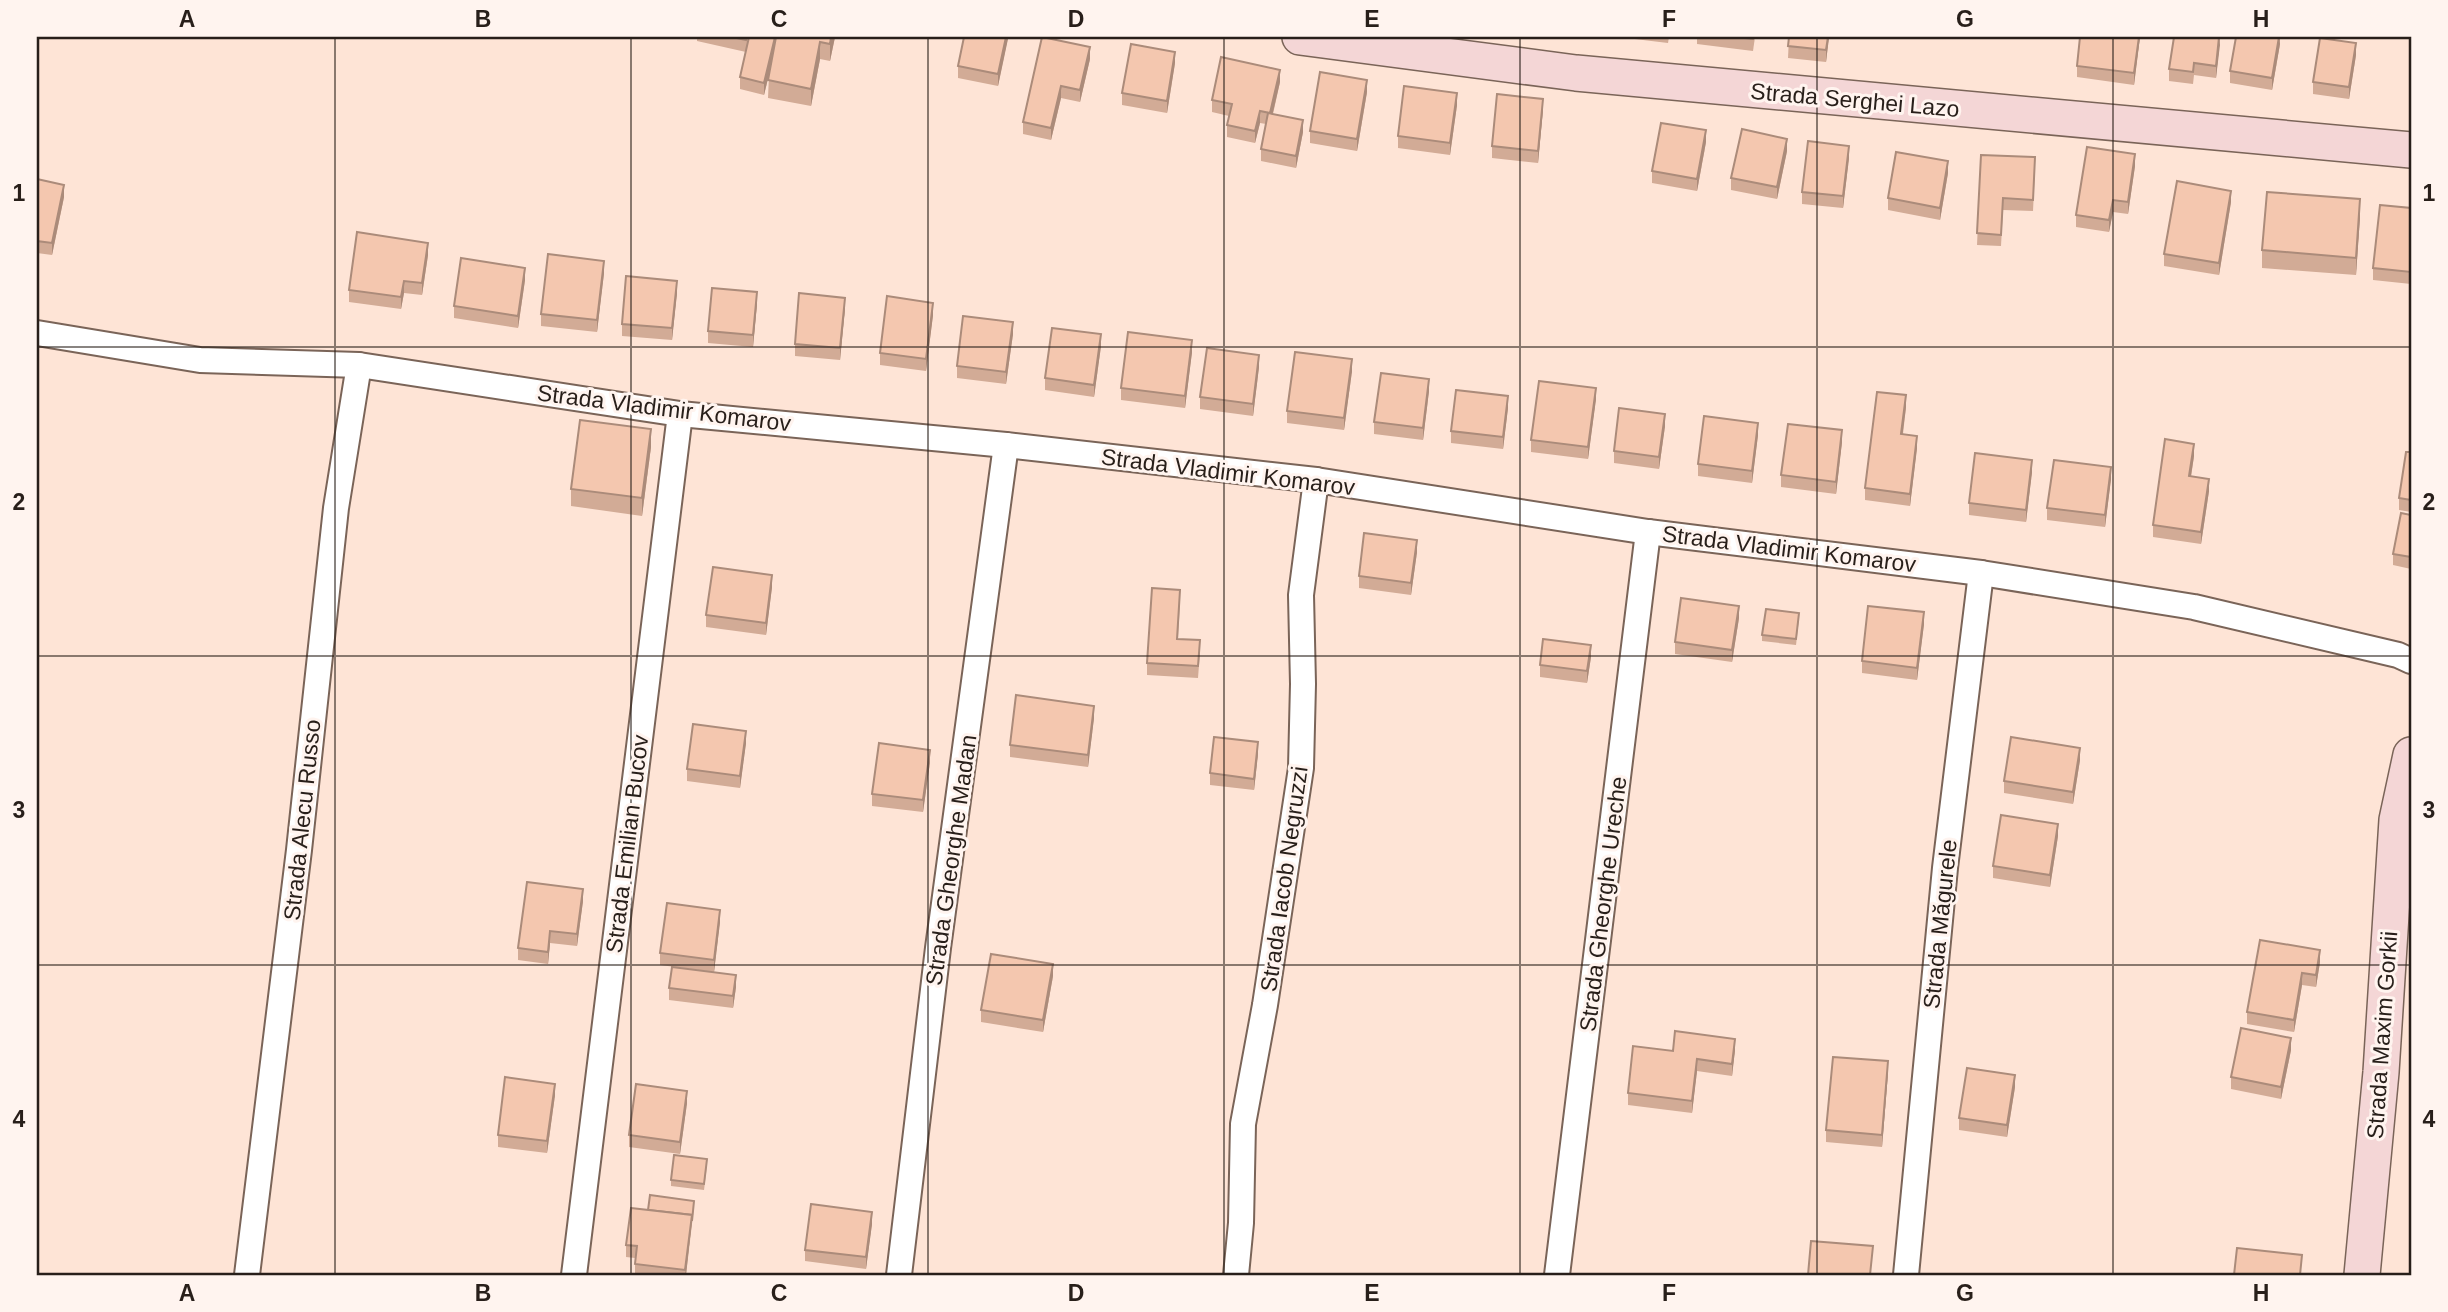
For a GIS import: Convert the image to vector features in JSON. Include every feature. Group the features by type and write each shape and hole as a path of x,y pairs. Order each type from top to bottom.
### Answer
{"street":[{"name":"Strada Serghei Lazo","path":"1300,37 1576,74 2411,150"},
{"name":"Strada Vladimir Komarov","path":"37,333 200,360 359,365 680,414 1006,445 1316,480 1648,532 1981,572 2194,607 2398,655 2411,661"},
{"name":"Strada Alecu Russo","path":"247,1275 299,850 336,508 359,365"},
{"name":"Strada Emilian Bucov","path":"574,1275 680,414"},
{"name":"Strada Gheorghe Madan","path":"899,1275 938,948 1006,445"},
{"name":"Strada Iacob Negruzzi","path":"1236,1275 1241,1223 1243,1124 1265,1005 1301,768 1301,595 1316,480"},
{"name":"Strada Gheorghe Ureche","path":"1557,1275 1648,532"},
{"name":"Strada Măgurele","path":"1906,1275 1945,868 1981,572"},
{"name":"Strada Maxim Gorkii","path":"2362,1275 2381,1072 2397,820 2411,755"}],"building":[{"path":"749,37 775,37 764,83 740,77"},
{"path":"776,37 831,37 830,44 820,42 811,89 768,80"},
{"path":"964,37 1006,37 998,74 958,66"},
{"path":"1042,37 1090,47 1080,90 1061,86 1051,128 1023,122"},
{"path":"1789,37 1828,37 1826,50 1788,46"},
{"path":"2080,37 2139,37 2134,73 2077,66"},
{"path":"2174,37 2219,37 2216,66 2194,63 2193,72 2169,69"},
{"path":"2236,37 2279,37 2272,78 2230,71"},
{"path":"2320,38 2356,43 2349,87 2313,82"},
{"path":"1131,44 1175,52 1167,101 1122,93"},
{"path":"1221,57 1280,70 1270,113 1260,111 1255,131 1227,125 1232,104 1212,100"},
{"path":"1320,72 1367,80 1357,139 1310,131"},
{"path":"1404,86 1457,93 1450,143 1398,136"},
{"path":"1497,94 1543,99 1538,151 1492,146"},
{"path":"1268,113 1303,120 1296,156 1261,149"},
{"path":"1661,123 1706,130 1697,179 1652,171"},
{"path":"1742,129 1787,139 1777,187 1731,178"},
{"path":"1808,141 1849,146 1843,196 1802,192"},
{"path":"2087,147 2135,154 2128,202 2113,200 2109,220 2076,215"},
{"path":"1896,152 1948,161 1940,208 1888,198"},
{"path":"1981,155 2035,157 2033,200 2003,198 2001,235 1977,233"},
{"path":"37,179 64,185 52,243 37,241"},
{"path":"2177,181 2231,191 2219,263 2164,254"},
{"path":"2267,192 2360,199 2356,258 2262,250"},
{"path":"2380,205 2411,208 2411,272 2373,268"},
{"path":"357,232 428,243 422,283 404,281 401,297 349,290"},
{"path":"548,254 604,261 597,320 541,314"},
{"path":"461,258 525,268 518,316 454,306"},
{"path":"626,276 677,281 672,328 622,324"},
{"path":"712,288 757,292 753,335 708,331"},
{"path":"799,293 845,298 840,348 795,344"},
{"path":"887,296 933,303 926,359 880,353"},
{"path":"963,316 1013,322 1006,372 957,366"},
{"path":"1052,328 1101,334 1094,385 1045,378"},
{"path":"1128,332 1192,340 1185,396 1121,388"},
{"path":"1207,348 1259,355 1253,404 1200,397"},
{"path":"1295,352 1352,359 1344,418 1287,411"},
{"path":"1381,373 1429,379 1423,428 1374,422"},
{"path":"1539,381 1596,388 1588,447 1531,440"},
{"path":"1456,390 1508,396 1503,437 1451,431"},
{"path":"1877,392 1906,395 1901,434 1917,436 1910,494 1865,488"},
{"path":"1619,408 1665,414 1659,457 1614,451"},
{"path":"1704,416 1758,423 1752,471 1698,464"},
{"path":"580,420 651,429 642,498 571,489"},
{"path":"1788,424 1842,430 1836,482 1781,475"},
{"path":"2165,439 2194,444 2189,476 2209,479 2201,532 2153,525"},
{"path":"2406,452 2411,452 2411,500 2399,498"},
{"path":"1975,453 2032,460 2026,510 1969,503"},
{"path":"2054,460 2111,467 2105,515 2047,508"},
{"path":"2401,513 2411,515 2411,557 2393,554"},
{"path":"1364,533 1417,540 1411,583 1359,576"},
{"path":"713,567 772,575 766,623 706,615"},
{"path":"1152,588 1180,590 1177,639 1200,640 1198,666 1147,663"},
{"path":"1681,598 1739,606 1732,650 1675,642"},
{"path":"1868,606 1924,612 1917,668 1862,661"},
{"path":"1766,609 1799,613 1796,639 1762,635"},
{"path":"1543,639 1591,645 1587,671 1540,665"},
{"path":"1016,695 1094,706 1088,755 1010,745"},
{"path":"693,724 746,731 740,776 687,769"},
{"path":"1214,737 1258,742 1254,779 1210,773"},
{"path":"2011,737 2080,748 2073,792 2004,781"},
{"path":"879,743 930,750 923,800 872,794"},
{"path":"2001,815 2058,824 2050,875 1993,866"},
{"path":"527,882 583,889 577,934 550,931 548,952 518,948"},
{"path":"667,903 720,910 714,960 660,953"},
{"path":"2260,940 2320,950 2316,975 2302,973 2294,1020 2247,1012"},
{"path":"991,954 1053,964 1043,1020 981,1010"},
{"path":"672,967 736,975 733,996 669,988"},
{"path":"2241,1028 2291,1038 2281,1087 2231,1077"},
{"path":"1675,1031 1735,1039 1732,1064 1697,1059 1692,1101 1628,1093 1633,1046 1673,1051"},
{"path":"1833,1057 1888,1061 1882,1135 1826,1130"},
{"path":"1967,1068 2015,1075 2007,1125 1959,1118"},
{"path":"505,1077 555,1084 547,1141 498,1135"},
{"path":"636,1084 687,1091 680,1142 629,1135"},
{"path":"674,1155 707,1159 704,1184 671,1180"},
{"path":"650,1195 694,1201 692,1221 692,1215 648,1210"},
{"path":"811,1204 872,1212 866,1257 805,1250"},
{"path":"631,1208 692,1215 685,1270 635,1264 637,1246 626,1245"},
{"path":"1811,1241 1873,1246 1870,1275 1808,1275"},
{"path":"2237,1248 2302,1255 2300,1275 2234,1275"}]}
